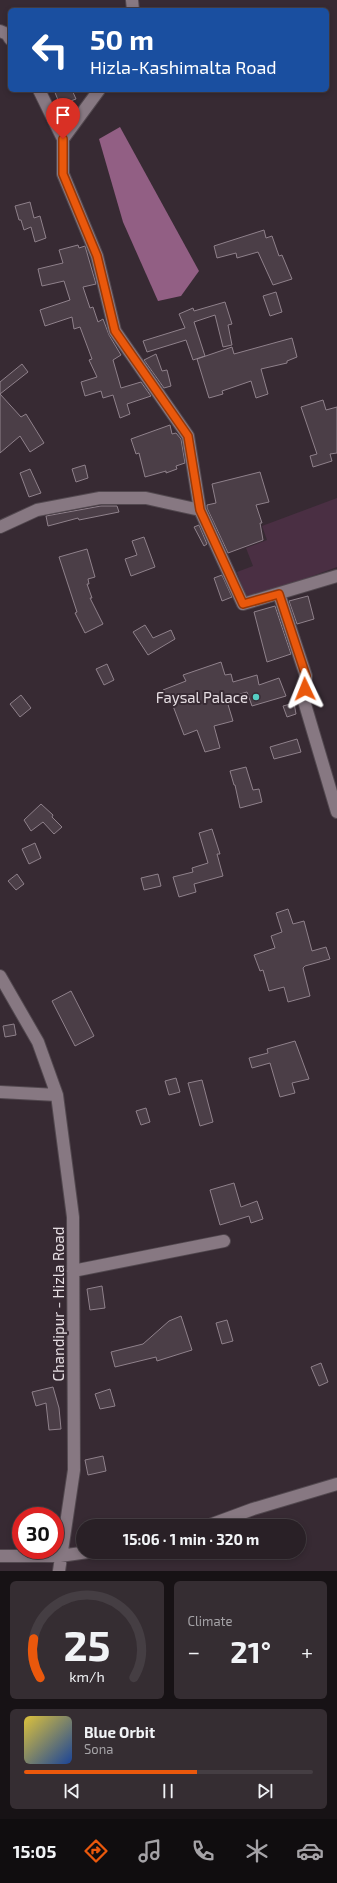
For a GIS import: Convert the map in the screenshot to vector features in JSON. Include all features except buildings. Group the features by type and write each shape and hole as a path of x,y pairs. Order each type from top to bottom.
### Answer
{"street":[{"path":"40,92 63,139 63,174 97,256 115,331 188,436 200,510 243,604 337,576"},
{"path":"63,139 98,92"},
{"path":"0,527 37,510 100,498 146,498 200,510"},
{"path":"279,594 306,676 304,701 337,812"},
{"name":"Chandipur - Hizla Road","path":"0,976 38,1042 57,1095 73,1217 74,1470 64,1531"},
{"path":"0,1092 57,1095"},
{"path":"73,1271 224,1241"},
{"path":"226,1519 253,1509 337,1484"},
{"path":"64,1555 76,1554"},
{"path":"0,1556 12,1556"},
{"name":"Chandipur - Hizla Road","path":"59,1571 60,1559"}],"shaded area":[{"path":"120,127 199,271 181,296 158,301 123,222 99,139"},
{"path":"337,498 337,567 247,600 237,572 253,566 246,548 267,540 262,526"}],"place":[{"name":"Faysal Palace","path":"256,697"}],"route":[{"path":"63,139 63,174 97,256 115,331 151,380 188,436 200,510 243,604 279,594 306,676 305,689"}]}
